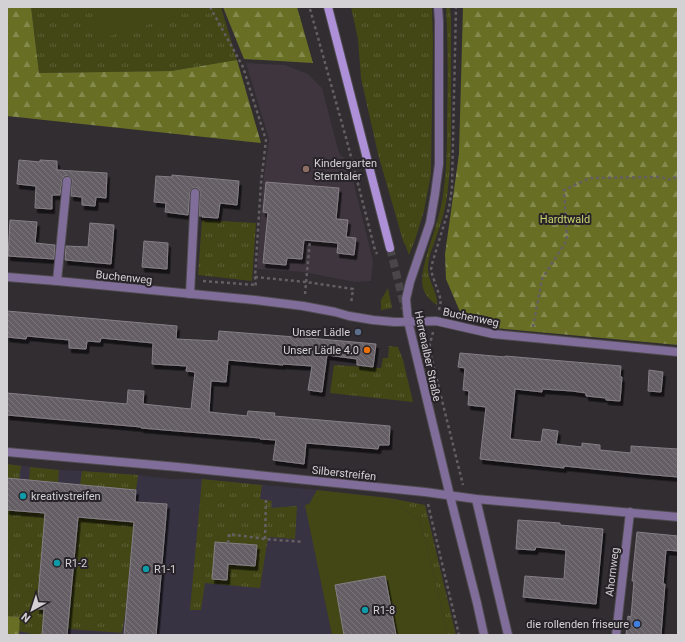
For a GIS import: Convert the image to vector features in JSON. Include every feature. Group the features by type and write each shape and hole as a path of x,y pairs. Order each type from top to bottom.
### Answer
{"main road":[{"path":"328,7 390,248"}],"street":[{"name":"Herrenalber Straße","path":"438,7 439,164 436,194 430,223 410,282 406,299 408,321 484,635"},
{"path":"57,281 67,181"},
{"path":"190,294 195,193"},
{"name":"Buchenweg","path":"7,277 255,300 304,306 349,316 394,322 436,321 493,334 678,352"},
{"name":"Silberstreifen","path":"7,452 178,467 425,492 476,499 678,517"},
{"path":"476,499 508,635"},
{"name":"Ahornweg","path":"616,635 630,512"}],"path":[{"path":"210,7 243,67 266,140 261,183 255,276 255,300"},
{"path":"310,9 377,254"},
{"path":"532,332 542,279 567,240 564,190 590,178 660,177 671,180 678,175"},
{"path":"304,306 310,240"},
{"path":"255,276 353,289 349,316"},
{"path":"436,321 429,348 466,497"},
{"path":"425,492 459,635"},
{"path":"265,539 266,500"},
{"path":"228,543 229,534 303,542"}],"shaded area":[{"name":"Kindergarten Sterntaler","path":"246,63 285,65 308,74 322,88 339,153 344,158 349,178 353,180 373,261 371,281 355,282 303,272 257,269 263,183 269,139"},
{"path":"7,464 59,470 138,475 170,479 202,479 317,490 389,498 425,505 456,635 19,635 20,617 7,616"}],"green space":[{"path":"7,7 31,7 39,73 171,71 237,60 261,143 7,116"},
{"path":"31,7 221,7 237,60 171,71 39,73"},
{"path":"91,7 195,7 196,10 100,39"},
{"path":"223,7 297,7 313,63 244,59"},
{"path":"351,7 432,7 433,41 431,174 424,211 409,255 404,244 378,154 361,78 358,39"},
{"path":"446,7 450,7 451,19 450,170 440,227 428,263 429,277 436,295 437,305 426,295 422,280 426,259 441,206 446,170 448,79"},
{"name":"Hardtwald","path":"463,7 678,7 678,345 495,328 461,314 446,279 445,254 459,154"},
{"path":"202,220 256,223 252,281 198,275"},
{"path":"388,288 392,308 381,310 381,300"},
{"path":"389,346 398,347 403,360 413,402 330,393 334,365 381,368 383,358 388,358"},
{"path":"7,464 21,466 19,479 7,478"},
{"path":"30,467 59,470 58,482 29,480"},
{"path":"82,471 138,475 136,490 80,485"},
{"path":"202,479 262,485 260,499 272,501 271,508 297,506 295,539 269,537 260,588 205,583 201,610 190,610"},
{"path":"317,490 389,498 421,522 448,635 332,635 305,505 309,504"},
{"path":"389,498 425,505 456,635 448,635 421,522"},
{"path":"7,510 45,513 37,609 69,611 78,517 134,522 122,633 43,627 42,635 19,631 20,617 7,616"},
{"path":"7,616 20,617 19,635 7,635"}],"building":[{"path":"19,160 40,162 40,160 57,161 57,170 107,173 106,198 96,197 95,206 82,205 82,197 71,196 72,179 64,176 60,195 52,195 52,209 35,208 36,186 17,184"},
{"path":"172,175 239,181 237,205 220,203 218,218 199,216 200,191 198,188 195,188 190,192 188,215 165,212 166,203 154,202 156,176 172,177"},
{"path":"266,182 339,188 336,219 348,220 346,237 356,238 354,255 337,253 338,243 304,240 302,259 287,258 286,265 263,263 268,213 263,212"},
{"path":"10,220 37,222 35,243 55,245 54,259 8,256"},
{"path":"90,223 114,225 111,264 65,260 66,246 88,247"},
{"path":"144,241 168,243 167,269 142,267"},
{"path":"7,311 177,326 176,339 218,341 219,331 376,344 373,367 357,365 357,359 327,355 322,392 308,390 312,366 228,360 226,382 211,381 209,412 247,416 248,411 275,413 274,416 390,426 389,445 379,445 378,449 306,443 304,464 273,460 276,440 7,415 7,393 127,404 128,390 144,391 143,404 191,409 195,372 186,371 187,366 152,364 153,343 101,338 100,342 87,341 86,349 69,348 69,340 27,336 26,339 7,337"},
{"path":"460,353 621,366 620,377 622,377 620,401 586,396 586,393 572,391 542,389 542,392 515,389 510,439 541,442 543,429 558,431 556,444 582,447 582,443 600,445 600,450 631,453 631,446 678,449 678,477 564,466 564,468 480,459 486,407 468,405 469,391 463,390 465,368 458,367"},
{"path":"649,370 663,372 661,392 648,391"},
{"path":"7,478 136,490 135,502 167,504 156,635 124,635 134,522 78,517 67,635 42,635 44,609 37,609 45,513 7,510"},
{"path":"518,520 560,523 560,525 603,529 596,604 523,597 525,576 564,579 566,550 536,547 535,550 516,549"},
{"path":"637,532 678,536 678,551 666,550 661,635 626,635 628,616 631,617 634,581 632,581"},
{"path":"215,542 257,545 255,566 228,564 227,580 212,579"},
{"name":"R1-8","path":"385,576 396,635 344,635 335,585"}],"tunnel":[{"path":"390,248 405,309"}],"place":[{"name":"Kindergarten Sterntaler","path":"306,169"},
{"name":"Unser Lädle","path":"358,332"},
{"name":"Unser Lädle 4.0","path":"367,350"},
{"name":"kreativstreifen","path":"23,496"},
{"name":"R1-2","path":"57,563"},
{"name":"R1-1","path":"146,569"},
{"name":"R1-8","path":"365,610"},
{"name":"die rollenden friseure","path":"637,624"}]}
